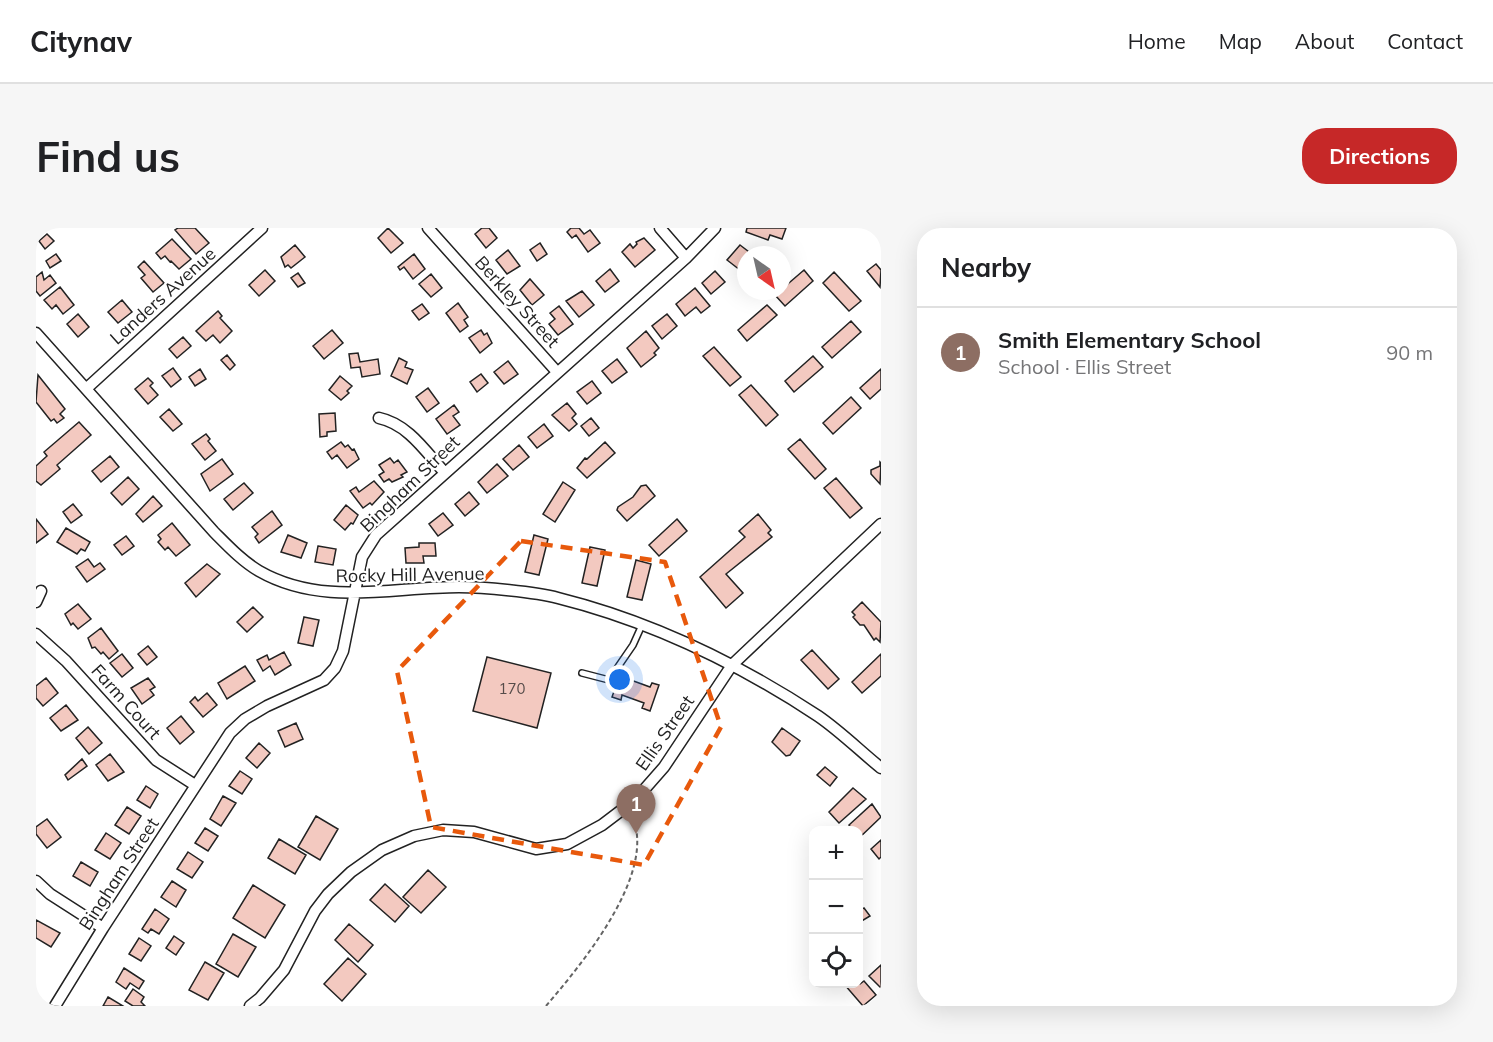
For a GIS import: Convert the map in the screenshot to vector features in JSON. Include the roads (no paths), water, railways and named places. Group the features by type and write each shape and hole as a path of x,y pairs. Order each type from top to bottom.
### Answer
{"street":[{"name":"Landers Avenue","path":"87,388 262,228"},
{"name":"Berkley Street","path":"428,228 557,372"},
{"path":"660,228 686,258"},
{"name":"Bingham Street","path":"55,1006 230,733 244,719 324,680 335,668 343,651 362,557 376,535 686,258 715,228"},
{"name":"Rocky Hill Avenue","path":"37,336 87,388 235,553 258,571 292,586 321,592 354,593 460,587 546,596 642,625 732,665 820,717 881,768"},
{"path":"379,418 393,420 406,430 445,473"},
{"name":"Ellis Street","path":"250,1006 284,970 315,911 328,894 351,872 382,850 414,837 443,830 474,832 536,849 567,844 602,825 635,800 664,767 732,665 881,524"},
{"path":"36,602 41,591"},
{"name":"Farm Court","path":"36,634 66,660 156,760 195,785"},
{"path":"36,881 50,894 103,928"}],"lane":[{"path":"582,672 609,680 633,645 642,625"}],"place":[{"name":"Smith Elementary School","path":"636,834"}]}
